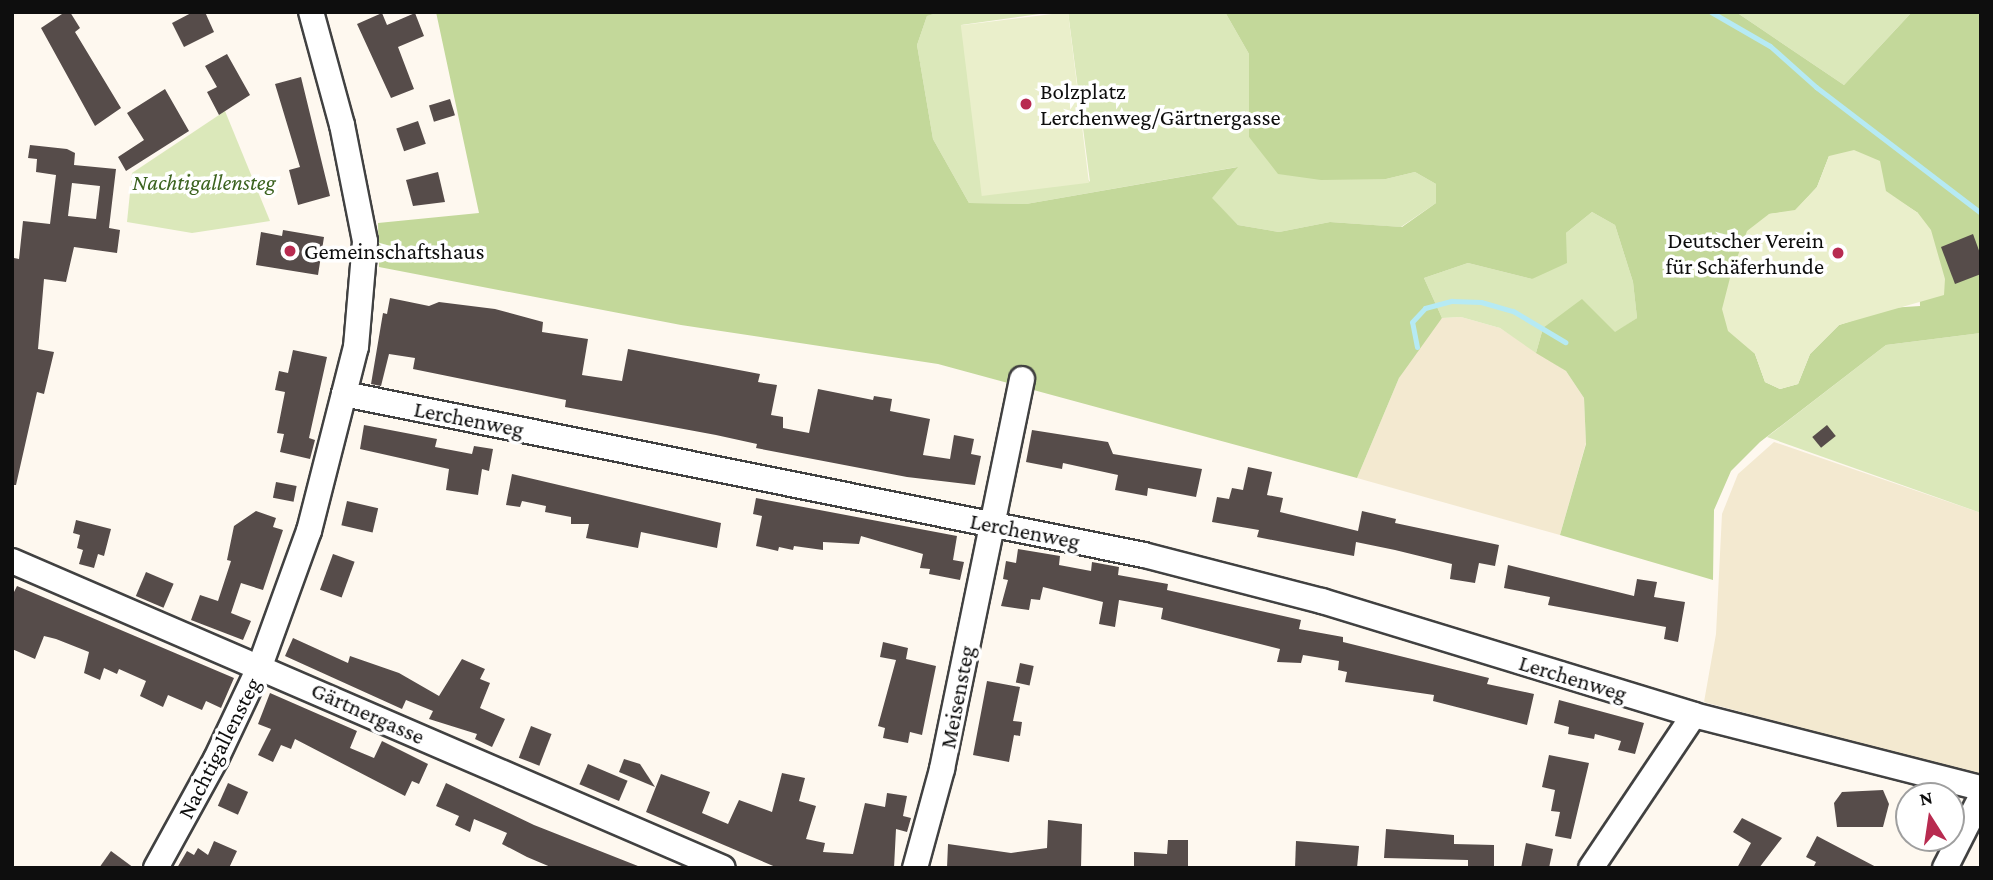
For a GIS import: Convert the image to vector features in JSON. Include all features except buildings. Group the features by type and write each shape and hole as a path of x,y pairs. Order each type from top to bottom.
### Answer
{"street":[{"name":"Nachtigallensteg","path":"156,868 216,759 260,666 309,531 356,347 365,241 342,125 311,12"},
{"name":"Meisensteg","path":"915,868 948,744 989,524 1022,379"},
{"name":"Lerchenweg","path":"344,394 1144,555 1322,601 1694,715 1981,788"},
{"name":"Gärtnergasse","path":"12,561 723,868"},
{"path":"1591,868 1694,715"},
{"path":"1945,868 1981,797"}],"shaded area":[{"path":"1461,317 1500,328 1566,371 1584,398 1586,443 1560,535 1357,478 1399,378 1417,346 1442,318"},
{"path":"1774,442 1981,513 1981,776 1704,702 1716,634 1722,514 1738,474"}],"green space":[{"path":"436,12 941,12 927,16 917,45 933,139 969,203 1026,204 1238,167 1212,198 1238,225 1279,232 1330,222 1402,227 1436,203 1436,184 1415,172 1386,179 1321,180 1278,174 1249,137 1249,54 1225,12 1736,12 1844,85 1912,12 1981,12 1981,333 1886,345 1760,442 1731,471 1714,510 1713,580 1560,535 1586,444 1584,398 1566,371 1536,353 1543,328 1582,299 1615,332 1637,318 1633,282 1615,225 1592,212 1566,233 1567,263 1532,279 1468,263 1424,278 1442,318 1399,378 1357,478 938,364 681,325 379,267 378,223 479,213","holes":["1829,156 1918,213 1920,306 1890,308 1839,325 1810,354 1798,384 1780,389 1765,382 1755,354 1769,214 1795,211 1817,187"]},
{"path":"941,12 1054,12 961,25 1090,182 1068,12 1225,12 1249,54 1249,137 1386,179 1415,172 1436,184 1436,203 1401,227 1330,222 1279,232 1238,225 1211,198 1237,167 1026,204 969,203 933,139 917,45 927,16"},
{"name":"Bolzplatz Lerchenweg/Gärtnergasse","path":"1068,12 1089,183 982,196 961,25"},
{"path":"1736,12 1912,12 1844,85"},
{"name":"Nachtigallensteg","path":"225,111 270,221 192,233 127,222 132,173"},
{"name":"Deutscher Verein für Schäferhunde","path":"1854,150 1880,161 1886,191 1918,213 1931,230 1945,279 1944,295 1839,325 1810,354 1798,384 1780,389 1765,382 1755,354 1728,331 1722,309 1731,274 1747,231 1769,214 1795,210 1817,187 1829,156"},
{"path":"1592,212 1615,225 1633,282 1637,318 1615,333 1543,328 1536,353 1500,328 1461,317 1442,318 1424,278 1468,263 1532,279 1566,233"},
{"path":"1981,333 1981,513 1767,437 1886,345"}],"waterway":[{"path":"1711,12 1770,46 1816,87 1981,213"},
{"path":"1417,347 1412,322 1425,308 1452,301 1481,302 1513,311 1565,342"}],"place":[{"name":"Bolzplatz Lerchenweg/Gärtnergasse","path":"1026,104"},
{"name":"Gemeinschaftshaus","path":"290,251"},
{"name":"Deutscher Verein für Schäferhunde","path":"1838,253"}]}
